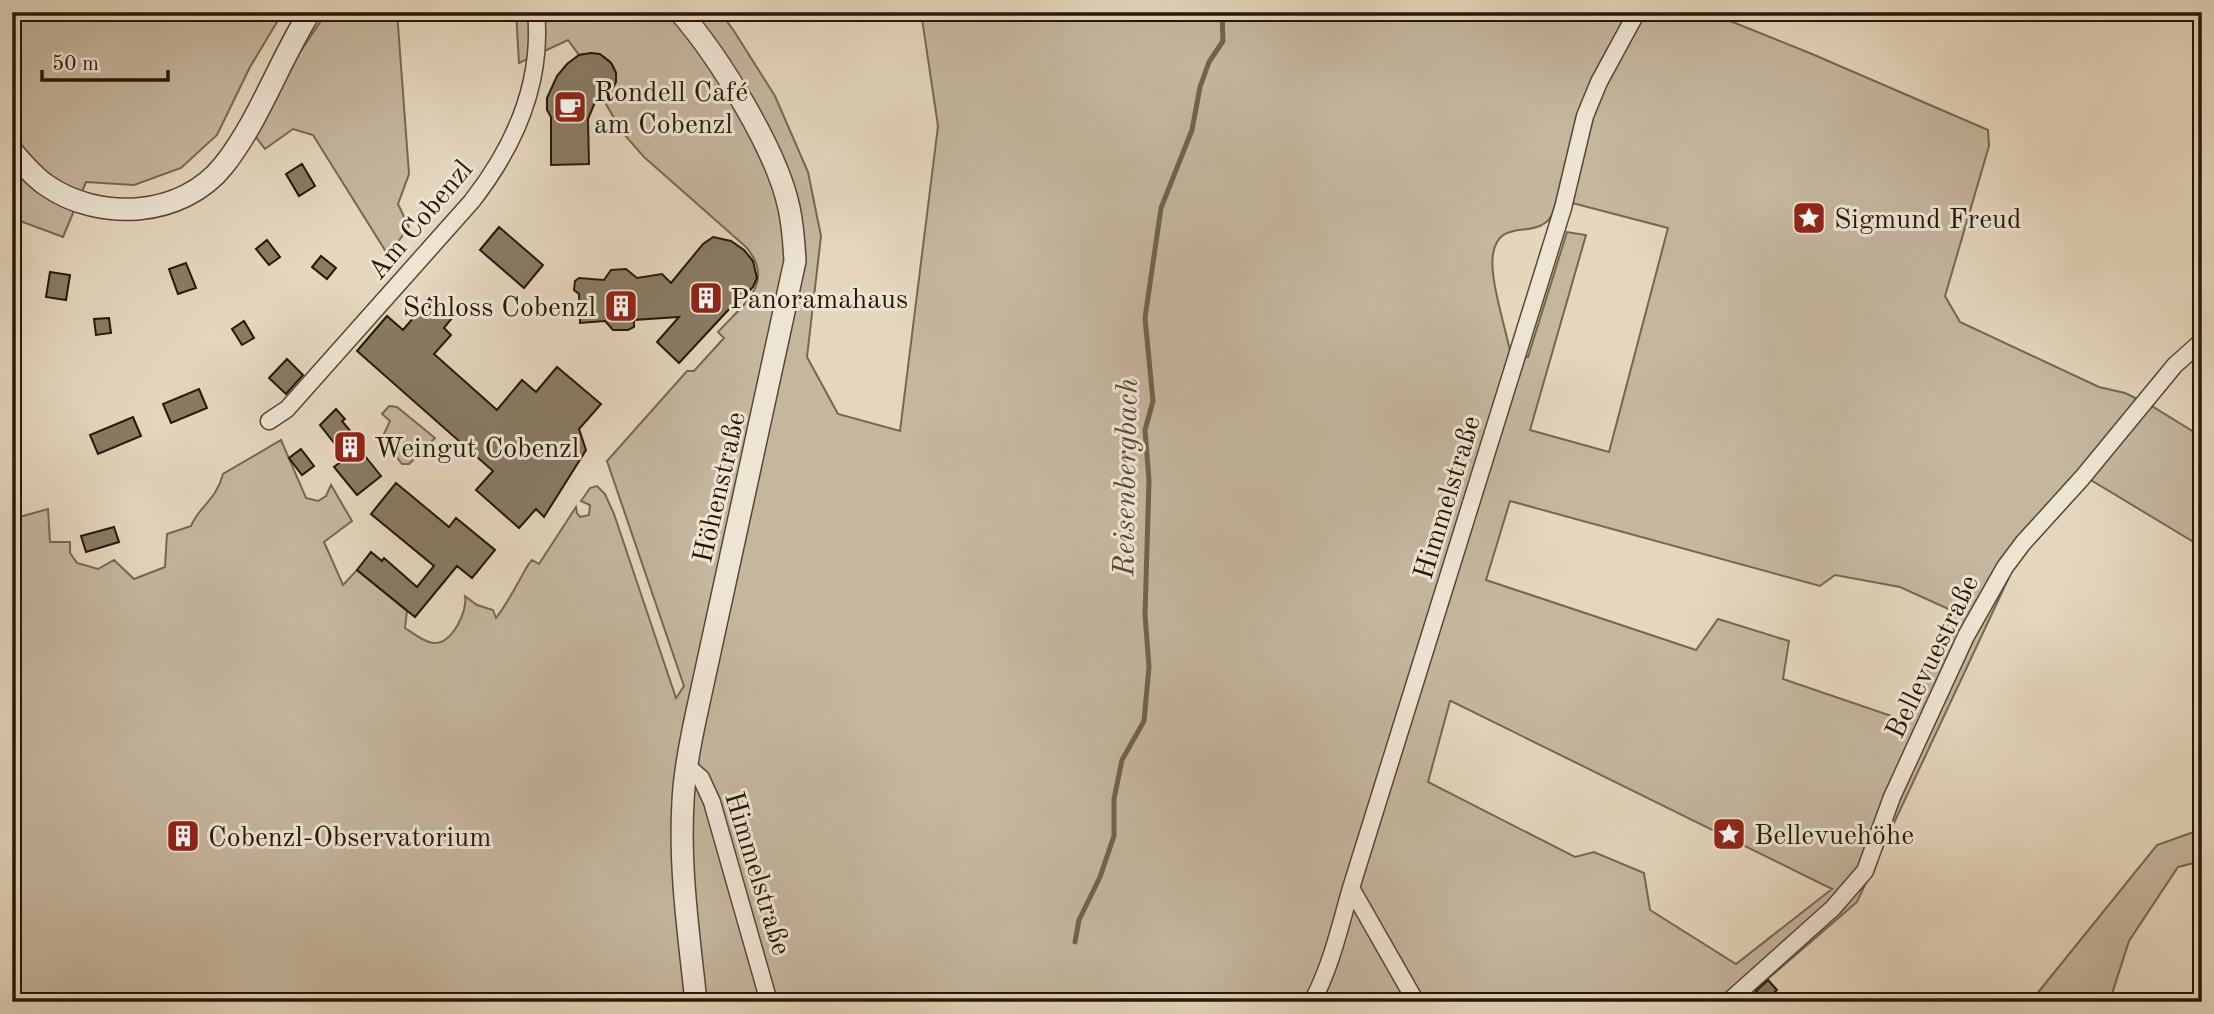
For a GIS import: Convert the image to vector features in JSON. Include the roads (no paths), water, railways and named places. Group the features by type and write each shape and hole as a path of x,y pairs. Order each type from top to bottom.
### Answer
{"street":[{"path":"12,151 46,186 81,203 116,210 135,209 182,197 211,178 239,143 310,12"},
{"name":"Am Cobenzl","path":"269,421 287,409 312,383 494,173 514,137 529,94 536,51 536,12"},
{"name":"Höhenstraße","path":"680,12 730,83 760,134 780,176 794,232 795,261 687,766 682,842 696,1002"},
{"name":"Himmelstraße","path":"1312,1002 1328,966 1563,208 1585,117 1598,82 1637,12"},
{"name":"Bellevuestraße","path":"1728,1002 1833,908 1865,871 1892,797 1966,636 2005,567 2175,366 2202,341"},
{"name":"Himmelstraße","path":"687,766 701,778 712,802 769,1002"},
{"path":"1351,888 1416,1002"}],"waterway":[{"name":"Reisenbergbach","path":"1075,942 1079,920 1100,877 1114,836 1114,799 1122,760 1144,721 1149,667 1145,615 1149,480 1145,430 1153,401 1145,318 1161,208 1192,130 1200,87 1209,62 1223,41 1222,12"}],"place":[{"name":"Rondell Café am Cobenzl","path":"570,107"},
{"name":"Sigmund Freud","path":"1809,218"},
{"name":"Panoramahaus","path":"706,298"},
{"name":"Schloss Cobenzl","path":"621,306"},
{"name":"Weingut Cobenzl","path":"350,447"},
{"name":"Bellevuehöhe","path":"1729,834"},
{"name":"Cobenzl-Observatorium","path":"183,836"}]}
